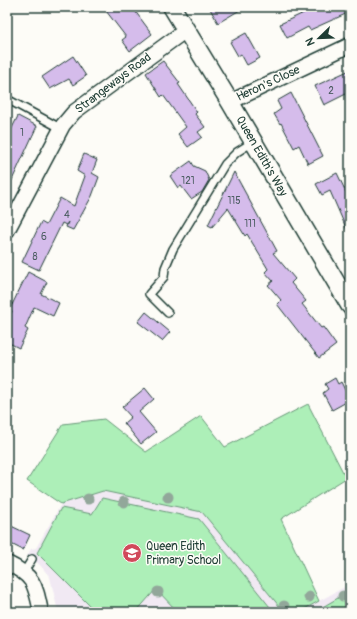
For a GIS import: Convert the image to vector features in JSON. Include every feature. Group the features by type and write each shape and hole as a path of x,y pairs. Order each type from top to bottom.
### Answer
{"street":[{"name":"Queen Edith's Way","path":"172,7 349,302"},
{"name":"Strangeways Road","path":"7,231 62,129 74,112 85,102 186,30"},
{"name":"Heron's Close","path":"230,102 350,45"},
{"path":"7,563 24,572 33,582 41,612"}],"lane":[{"path":"7,99 62,129"},
{"path":"168,313 149,294 164,277 165,268 172,249 224,164 237,152 254,142"},
{"path":"24,572 32,559"}],"shaded area":[{"name":"Queen Edith Primary School","path":"103,491 202,512 284,612 58,612 50,577 39,564 27,556 31,549 36,548 61,504"},
{"path":"350,584 350,612 299,612 319,601"}],"green space":[{"path":"308,404 346,478 281,519 319,601 299,612 284,612 202,512 103,491 61,504 27,481 63,424 104,419 146,452 201,416 225,447"},
{"name":"Queen Edith Primary School","path":"102,498 199,519 274,612 174,612 176,610 156,589 136,612 96,612 37,553 61,508 92,514"},
{"path":"350,591 350,612 314,612"}],"building":[{"path":"103,7 132,7 152,34 130,51 122,40 126,37"},
{"path":"209,7 245,7 218,23"},
{"path":"306,7 350,7 350,12 310,30 308,27 287,38 280,24 308,11"},
{"path":"246,33 260,58 247,65 241,54 238,56 230,42"},
{"path":"73,56 86,76 73,85 69,79 50,89 42,77"},
{"path":"163,61 180,83 178,84 197,112 195,114 205,127 198,132 202,137 188,147 178,134 186,127 163,95 161,97 146,73"},
{"path":"350,70 350,92 324,105 315,86"},
{"path":"291,93 323,156 308,164 299,145 294,148 281,123 280,124 274,114 281,109 277,101"},
{"path":"18,116 37,126 7,191 7,138"},
{"path":"84,154 97,160 92,173 99,177 92,196 73,230 66,227 68,222 66,225 62,223 39,270 22,262 41,222 46,225 60,198 74,206 85,176 77,171"},
{"path":"191,161 194,166 205,171 209,180 202,192 191,199 181,186 178,188 170,176"},
{"path":"234,172 277,251 273,253 295,279 291,283 306,301 302,304 321,328 323,327 336,345 319,358 277,304 281,300 268,285 273,281 265,272 268,269 247,234 245,236 228,208 212,227 208,225"},
{"path":"337,173 346,192 350,190 350,237 330,191 322,195 316,184"},
{"path":"28,272 47,282 41,294 59,303 53,316 34,307 25,328 28,330 19,348 7,342 7,321 12,311 10,309"},
{"path":"146,312 170,332 162,341 138,322"},
{"path":"335,378 338,384 341,382 350,400 332,410 323,393 328,389 325,384"},
{"path":"145,388 154,399 139,412 156,432 141,444 124,423 131,417 122,407"},
{"path":"7,524 30,535 23,550 7,542"}],"place":[{"name":"Queen Edith Primary School","path":"132,553"}]}
